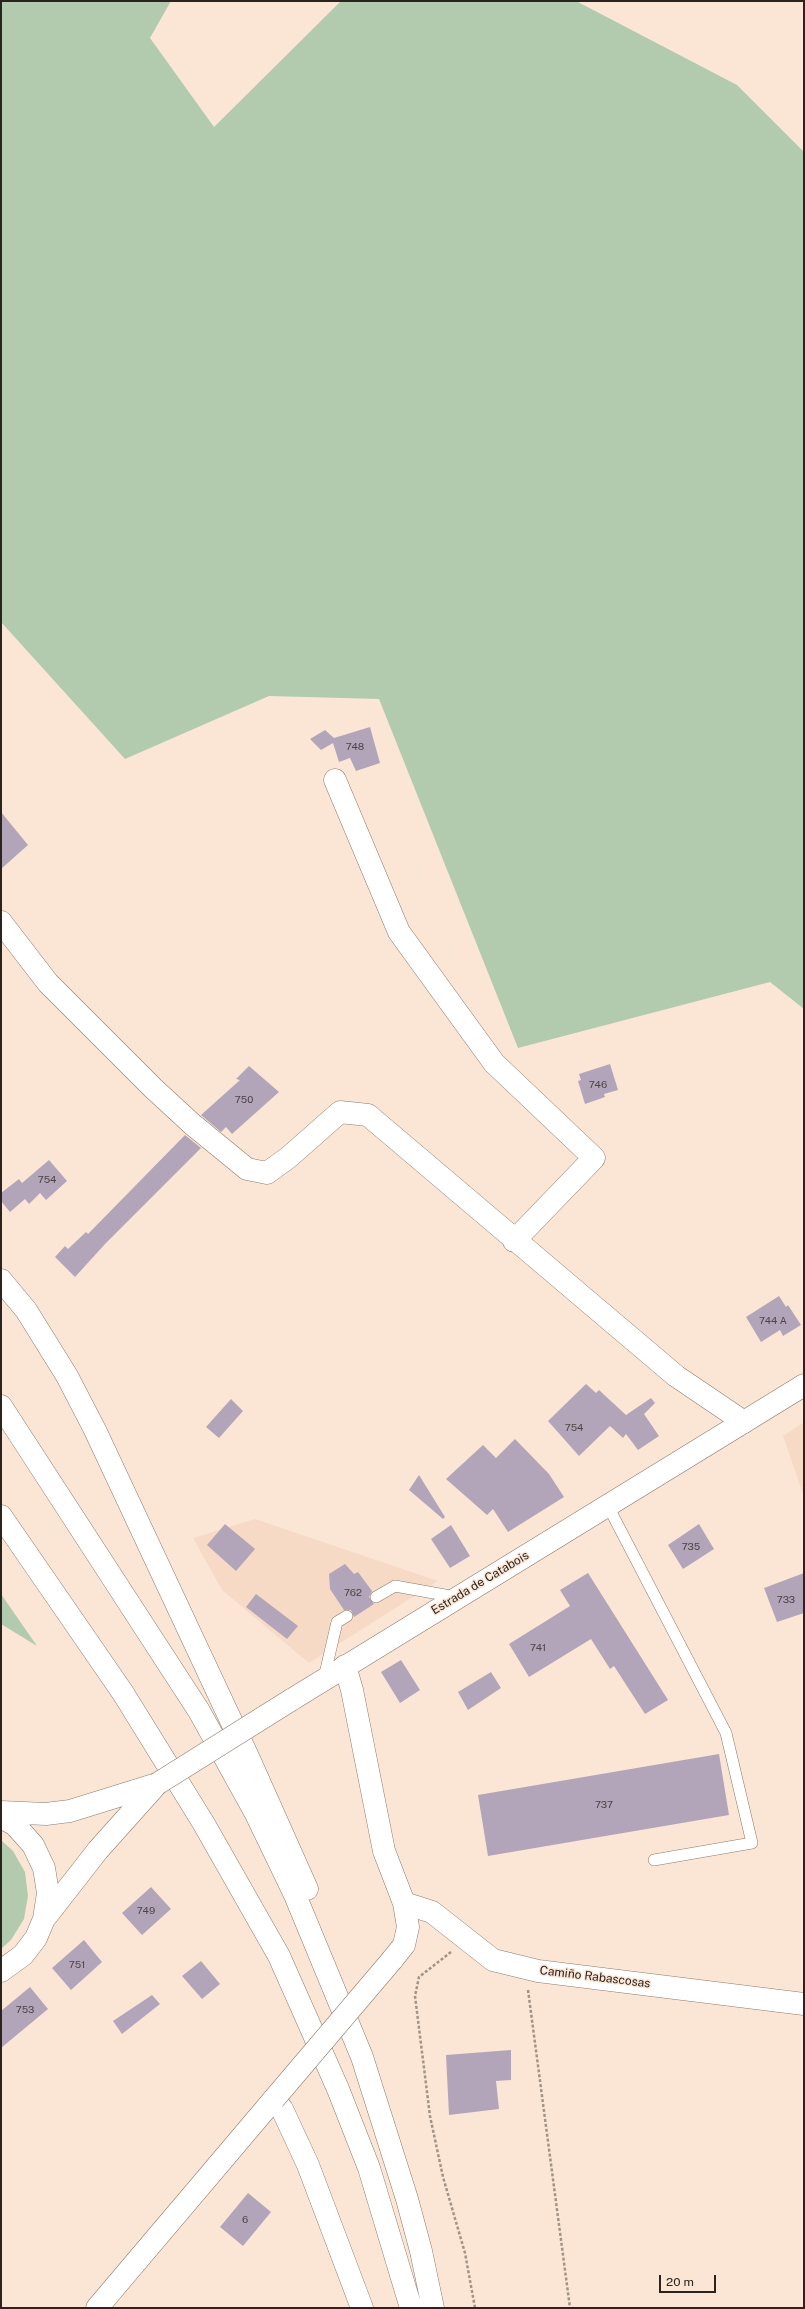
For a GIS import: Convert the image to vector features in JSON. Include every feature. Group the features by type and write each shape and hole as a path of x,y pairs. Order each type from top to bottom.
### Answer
{"main road":[{"path":"335,780 399,932 494,1063 594,1158 514,1241"},
{"path":"1,922 48,983 192,1124 248,1169 267,1173 289,1157 340,1112 368,1115 514,1241 676,1376 744,1422"},
{"path":"1,1280 26,1310 67,1376 178,1605 292,1851 326,1934 339,1997"},
{"name":"Estrada de Catabois","path":"156,1784 804,1384"},
{"path":"1,1406 199,1711 262,1827 295,1895 339,1997 362,2057 407,2199 421,2251 433,2308"},
{"path":"1,1516 123,1692 204,1824 279,1956 338,2088 366,2161 411,2308"},
{"path":"97,2308 404,1945 408,1927 404,1903 384,1851 352,1690 345,1666"},
{"path":"1,1812 46,1814 70,1812 156,1784"},
{"path":"44,1919 98,1850 156,1784"},
{"path":"1,1817 15,1825 33,1845 44,1868 48,1893 44,1919 36,1938 23,1955 1,1971"},
{"name":"Camiño Rabascosas","path":"404,1903 432,1912 493,1960 525,1968 804,2004"},
{"path":"274,2099 282,2109 308,2165 362,2308"}],"lane":[{"path":"608,1506 726,1733 752,1843 654,1860"},
{"path":"376,1597 395,1586 457,1597"},
{"path":"324,1680 337,1622 347,1616"}],"path":[{"path":"467,1939 419,1978 415,1996 430,2116 443,2177 465,2253 475,2308"},
{"path":"525,1968 570,2308"}],"shaded area":[{"path":"804,1422 804,1497 783,1436"},
{"path":"255,1519 438,1581 309,1663 222,1590 193,1538"}],"green space":[{"path":"1,1 171,1 150,38 214,127 341,1 576,1 737,85 804,152 804,1009 770,982 518,1048 379,699 269,696 125,759 1,622"},
{"path":"1,1594 37,1646 1,1624"},
{"path":"1,1840 13,1851 25,1872 28,1896 24,1919 11,1940 1,1949"}],"building":[{"path":"370,727 380,763 356,771 350,758 339,762 333,743 321,750 310,739 325,730 334,738"},
{"path":"1,812 28,845 1,869"},
{"path":"610,1064 618,1090 604,1094 605,1097 585,1104 578,1081 581,1080 579,1074"},
{"path":"249,1066 279,1092 232,1134 226,1127 221,1132 201,1115 240,1080 236,1079"},
{"path":"185,1135 201,1148 106,1243 75,1277 55,1257 65,1246 68,1249 86,1232 88,1234"},
{"path":"49,1160 67,1181 46,1200 40,1193 29,1204 25,1199 10,1212 1,1201 1,1193 19,1179 22,1183"},
{"path":"779,1296 786,1307 788,1305 801,1325 783,1336 780,1330 761,1342 746,1317"},
{"path":"586,1384 596,1393 599,1390 626,1415 651,1398 655,1403 644,1414 659,1436 638,1450 626,1434 623,1438 610,1426 579,1456 548,1421"},
{"path":"231,1399 243,1411 219,1438 206,1427"},
{"path":"515,1439 549,1474 564,1497 508,1532 493,1509 487,1515 446,1479 483,1445 496,1458"},
{"path":"419,1475 445,1517 443,1519 409,1490"},
{"path":"225,1524 255,1549 236,1571 207,1545"},
{"path":"699,1524 714,1549 683,1569 668,1545"},
{"path":"451,1525 470,1556 450,1568 431,1539"},
{"path":"345,1564 354,1574 358,1572 372,1591 369,1597 374,1604 354,1617 351,1610 344,1610 330,1589 329,1574"},
{"path":"588,1573 668,1700 645,1714 614,1666 610,1669 591,1639 529,1677 509,1644 570,1606 560,1590"},
{"path":"804,1573 804,1613 777,1622 764,1588"},
{"path":"256,1594 298,1626 287,1639 246,1607"},
{"path":"401,1660 420,1690 400,1703 381,1672"},
{"path":"491,1672 501,1688 468,1710 458,1692"},
{"path":"719,1754 729,1815 488,1856 478,1795"},
{"path":"151,1887 171,1909 142,1935 122,1913"},
{"path":"84,1940 102,1962 71,1990 52,1968"},
{"path":"201,1961 220,1984 202,1999 182,1976"},
{"path":"30,1987 48,2009 1,2048 1,2011"},
{"path":"152,1995 160,2004 122,2034 113,2021"},
{"path":"511,2050 511,2080 496,2081 499,2109 449,2115 446,2055"},
{"path":"248,2193 271,2212 243,2246 220,2227"}]}
